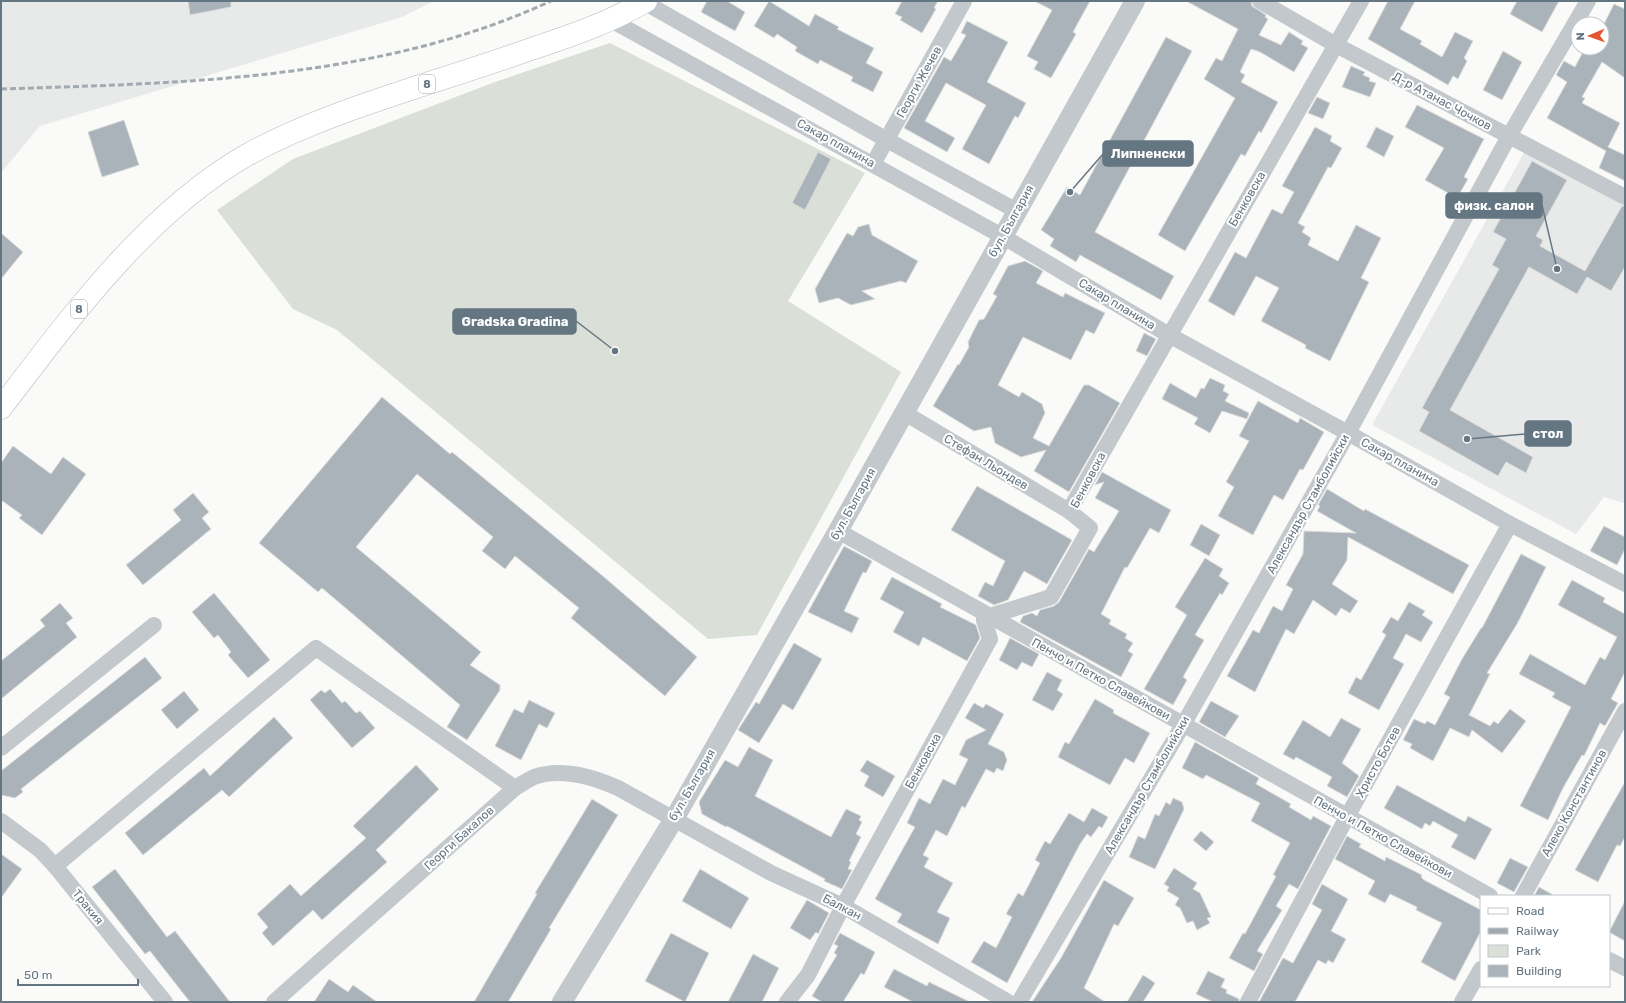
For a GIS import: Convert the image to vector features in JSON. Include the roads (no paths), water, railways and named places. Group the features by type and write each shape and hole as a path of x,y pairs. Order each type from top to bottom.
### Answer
{"main road":[{"name":"8","path":"1,408 82,306 127,253 164,216 203,184 246,155 333,116 533,49 611,20 645,2"}],"street":[{"name":"Георги Жечев","path":"873,164 964,1"},
{"name":"бул. България","path":"562,1002 674,818 838,531 903,412 1135,1"},
{"name":"Д-р Атанас Чочков","path":"1260,1 1336,45 1625,197"},
{"name":"Бенковска","path":"787,1002 808,975 844,906 990,639 984,620 990,616 1052,597 1090,528 1069,511 1361,1"},
{"name":"Александър Стамболийски","path":"1019,1002 1183,725 1348,432 1509,136 1588,1"},
{"path":"645,2 887,140 1017,210"},
{"name":"Сакар планина","path":"611,20 1002,236 1169,336 1348,432 1510,524 1625,584"},
{"name":"Стефан Льондев","path":"903,412 1069,511"},
{"name":"Христо Ботев","path":"1248,1002 1347,817 1510,524"},
{"name":"Пенчо и Петко Славейкови","path":"838,531 1488,895"},
{"path":"1,748 154,625"},
{"path":"55,866 316,648 515,788"},
{"name":"Алеко Константинов","path":"1524,895 1625,710"},
{"name":"Георги Бакалов","path":"274,1002 515,788 534,777 556,773 576,774 597,778 674,818"},
{"name":"Балкан","path":"674,818 771,873 844,906 1008,1002"},
{"name":"Тракия","path":"1,821 40,850 55,866 165,1002"},
{"path":"1610,960 1625,968"},
{"path":"1462,1002 1480,971"}],"railway":[{"path":"1,89 141,84 211,79 281,72 351,62 419,47 486,27 551,1"}],"place":[{"name":"Липненски","path":"1070,192"},
{"name":"физк. салон","path":"1557,269"},
{"name":"Gradska Gradina","path":"615,351"},
{"name":"стол","path":"1467,439"}]}
